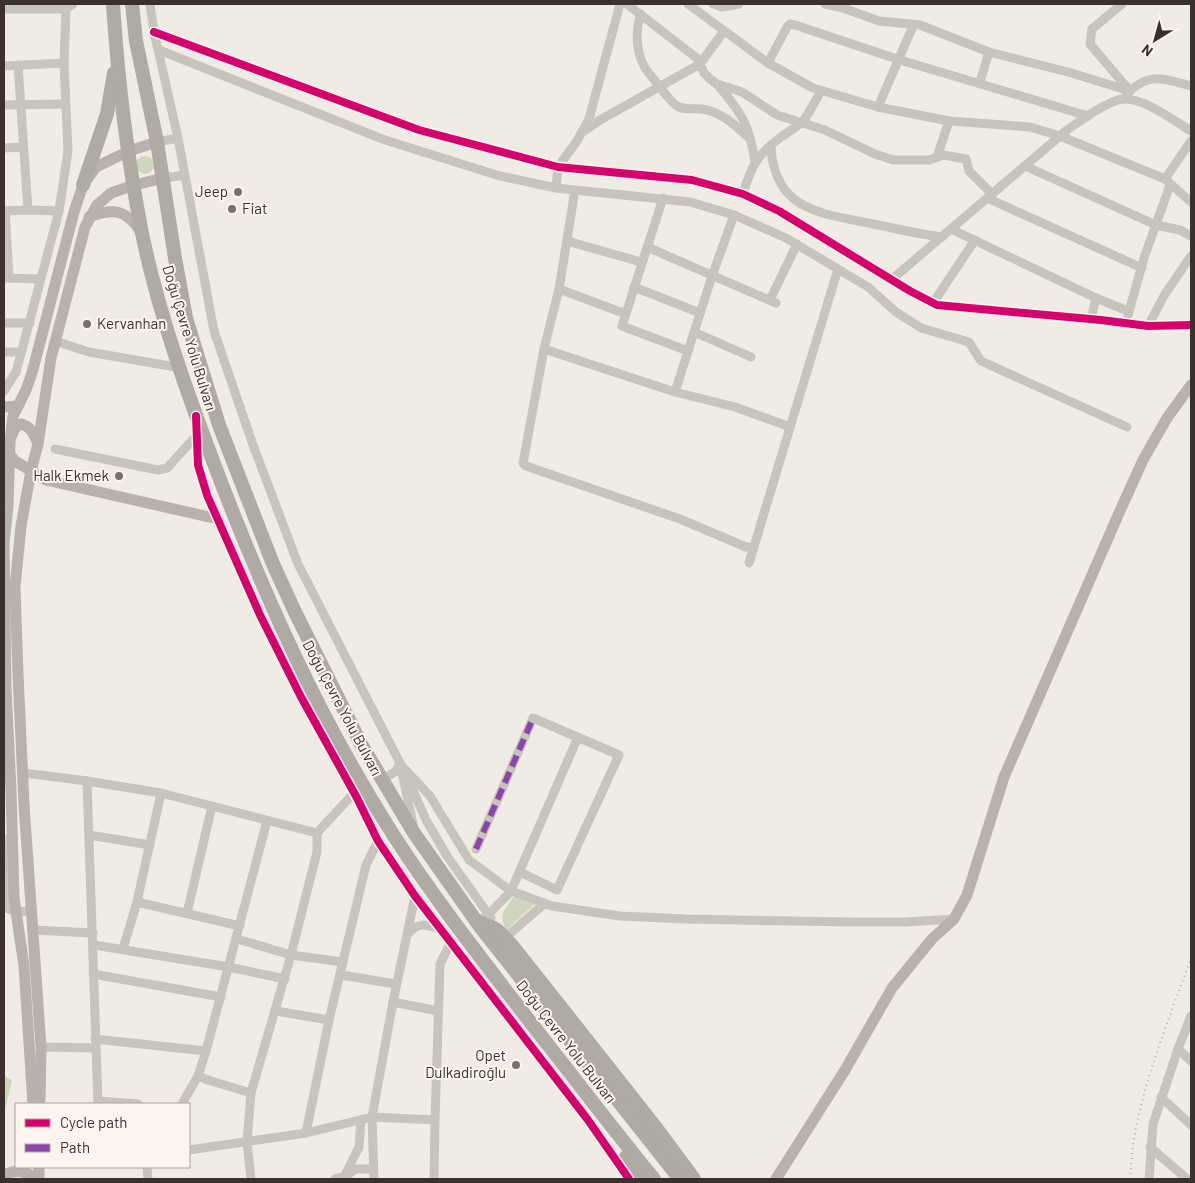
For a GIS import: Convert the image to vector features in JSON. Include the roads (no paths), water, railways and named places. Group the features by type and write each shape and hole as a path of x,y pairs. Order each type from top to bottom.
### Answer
{"highway":[{"name":"Doğu Çevre Yolu Bulvarı","path":"132,4 136,40 164,178 182,300 195,350 219,425 266,547 291,604 360,744 414,833 477,922 680,1179"},
{"path":"83,185 107,114 117,55 111,5"},
{"name":"Doğu Çevre Yolu Bulvarı","path":"117,55 123,123 143,236 156,286 196,416 244,540 280,624 336,734 376,807 437,899 610,1126 654,1179"},
{"path":"477,922 491,925 502,934 654,1125 694,1179"},
{"path":"610,1126 639,1179"}],"main road":[{"path":"33,1103 24,966 16,912 7,902 12,791 6,689 4,581 4,543 8,506 9,453 7,437 13,416 32,373 74,212 83,185 96,167 129,150 157,142"},
{"path":"40,1103 41,1046 30,890 15,587 21,526 38,444 44,395 55,341 82,236 89,217 96,204 111,194 134,185 164,178"},
{"path":"89,217 107,211 123,214 134,222 143,236"},
{"path":"776,1179 845,1070 892,988 927,944 954,919 967,895 1004,777 1118,513 1143,460 1167,418 1191,385"},
{"path":"4,407 18,406"},
{"path":"7,437 21,424 29,427 38,444"},
{"path":"9,453 15,461 46,480 218,519"},
{"path":"10,1170 25,1172 35,1179"}],"street":[{"name":"Doğu Çevre Yolu Bulvarı","path":"150,4 154,32 178,138 212,322 253,445 298,564 400,763 414,833"},
{"path":"556,188 558,167 583,132 589,118 620,4"},
{"path":"627,4 698,59 704,73 717,84 737,108 747,126 755,163"},
{"path":"688,4 768,63 820,91 949,121 1030,127 1060,136 1167,182 1190,198"},
{"path":"713,4 722,7 739,4"},
{"path":"825,4 843,8 879,21 913,26 920,25 989,52 1068,72 1130,91"},
{"path":"1122,4 1092,30 1090,44 1130,91"},
{"path":"4,9 70,6 64,63 68,151 59,211 16,372 4,391"},
{"path":"640,14 637,43 644,66 660,86 678,106 686,109 702,109 716,113 734,124 750,139"},
{"path":"768,63 790,24 900,60 980,82 1088,116"},
{"path":"878,106 900,60 913,26"},
{"path":"583,132 600,120 700,64 724,31"},
{"path":"154,32 419,130 558,167 692,180 743,194 778,210 891,280 937,305 1148,326 1190,324"},
{"path":"159,50 385,140 500,176 556,188 690,202 734,215 797,244 868,287 896,312 921,328 969,342 981,361 1127,427"},
{"path":"980,82 989,52"},
{"path":"4,66 64,63"},
{"path":"18,65 28,210"},
{"path":"1122,100 1130,91 1152,78 1191,86"},
{"path":"717,84 742,92 777,115 825,130 874,154 893,160 929,160 944,155 966,160 969,171 990,196 1142,268"},
{"path":"743,194 750,170 755,163 771,145 801,122 820,91"},
{"path":"891,280 1060,136 1088,116 1122,100 1130,99 1150,106 1191,131"},
{"path":"4,105 65,104"},
{"path":"937,157 949,121"},
{"path":"157,142 178,138"},
{"path":"1128,323 1128,311 1156,225 1167,182 1191,141"},
{"path":"771,145 771,159 779,181 791,198 801,205 832,215 942,237"},
{"path":"4,148 23,147"},
{"path":"1025,166 1156,225 1180,230 1191,236"},
{"path":"164,178 185,175"},
{"path":"575,190 559,289 544,349 523,463 526,466 680,519 746,547 754,548"},
{"path":"663,198 622,326 688,351"},
{"path":"40,279 6,278 4,211 59,211"},
{"path":"675,392 712,276 734,215"},
{"path":"951,229 1096,298 1128,311"},
{"path":"933,303 975,240"},
{"path":"567,241 641,262"},
{"path":"647,247 773,302 797,244"},
{"path":"1148,326 1165,294 1191,256"},
{"path":"749,563 838,269"},
{"path":"634,287 700,313"},
{"path":"559,289 626,314"},
{"path":"1091,319 1096,298"},
{"path":"4,323 30,322"},
{"path":"694,332 751,356"},
{"path":"55,341 89,352 181,368"},
{"path":"544,349 675,392 735,407 790,427"},
{"path":"4,352 21,352"},
{"path":"196,416 198,465 207,495 260,615 378,841 440,930 588,1120 629,1179"},
{"path":"56,449 158,470 167,468 197,436"},
{"path":"476,849 533,718 619,756 557,890 520,872"},
{"path":"477,922 489,914 511,891 578,737"},
{"path":"382,780 396,771 400,763"},
{"path":"400,763 430,796 469,860 511,891 545,903 620,916 658,918 851,922 905,922 954,919"},
{"path":"400,763 426,820 447,856 502,934 545,903"},
{"path":"24,773 87,780 161,793 317,833"},
{"path":"87,780 98,1102 118,1103"},
{"path":"123,949 137,902 161,793"},
{"path":"251,1179 247,1142 251,1093 292,955 317,852 317,833 354,793"},
{"path":"188,913 212,806"},
{"path":"183,1103 198,1076 206,1051 222,997 267,821"},
{"path":"89,835 150,845"},
{"path":"4,839 7,902 30,890"},
{"path":"306,1132 329,1020 366,865 378,841"},
{"path":"374,1179 372,1117 396,984 415,896"},
{"path":"137,902 240,926"},
{"path":"16,912 32,911"},
{"path":"408,934 414,927 421,925 429,925 440,930"},
{"path":"33,930 93,933"},
{"path":"237,939 292,955 343,962"},
{"path":"434,1179 440,964 451,942"},
{"path":"94,945 229,967 285,979"},
{"path":"93,974 222,997"},
{"path":"341,975 396,984"},
{"path":"393,1002 438,1011"},
{"path":"276,1011 329,1020"},
{"path":"1149,1179 1153,1124 1191,1016"},
{"path":"41,1046 95,1043 206,1051"},
{"path":"1178,1049 1191,1061"},
{"path":"198,1076 251,1093"},
{"path":"1161,1097 1191,1125"},
{"path":"190,1150 306,1132 372,1117 435,1120"},
{"path":"340,1178 359,1147 361,1120"},
{"path":"588,1120 639,1179"},
{"path":"1150,1146 1187,1179"},
{"path":"340,1178 356,1169 373,1169"}],"railway":[{"path":"1130,1179 1133,1145 1143,1098 1191,958"}],"place":[{"name":"Jeep","path":"238,192"},
{"name":"Fiat","path":"232,209"},
{"name":"Kervanhan","path":"87,324"},
{"name":"Halk Ekmek","path":"119,476"},
{"name":"Opet Dulkadiroğlu","path":"516,1065"}]}
